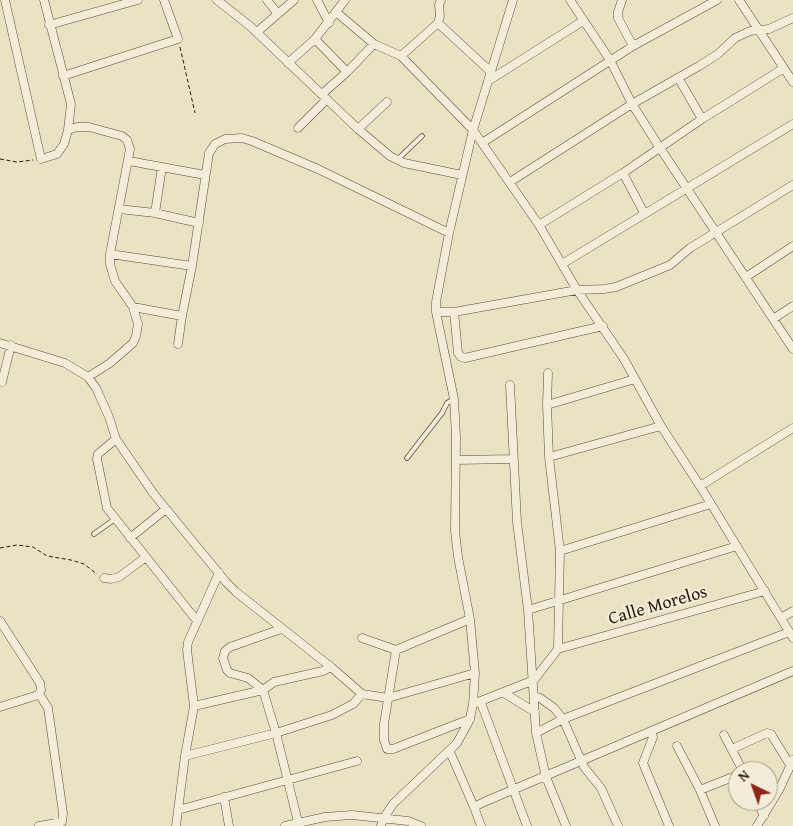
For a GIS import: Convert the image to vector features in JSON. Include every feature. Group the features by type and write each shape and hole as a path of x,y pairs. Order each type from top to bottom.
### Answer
{"street":[{"path":"6,0 41,159 61,150 68,130 71,104 44,0"},
{"path":"49,25 138,0"},
{"path":"63,76 178,39 164,0"},
{"path":"217,0 257,32 358,129 397,160 462,175"},
{"path":"267,0 278,14"},
{"path":"257,32 294,0"},
{"path":"317,0 329,23"},
{"path":"288,63 315,39 345,0"},
{"path":"401,56 438,23 440,16 438,5 441,0"},
{"path":"513,0 473,130 449,234 436,302 436,312 454,399 456,460 455,531 470,619 477,704 515,790 528,826"},
{"path":"570,0 610,60 632,104 660,148 793,349"},
{"path":"622,0 618,18 633,46"},
{"path":"482,143 633,46 717,0"},
{"path":"739,0 792,78"},
{"path":"336,12 374,44 401,56 473,130 539,225 578,290 603,326 661,426 712,504 791,635 563,719 536,733"},
{"path":"510,182 632,104 679,79 718,54 735,38 750,31 769,29 793,18"},
{"path":"488,81 583,21"},
{"path":"438,23 490,72"},
{"path":"315,39 348,72"},
{"path":"298,128 324,96 374,44"},
{"path":"539,225 623,173 702,119 784,68"},
{"path":"679,79 702,119"},
{"path":"358,129 387,102"},
{"path":"562,264 793,124"},
{"path":"68,130 77,127 89,127 122,136 129,144 129,161 110,254 112,274 115,281 133,307 138,324 136,336 133,344 110,363 88,377"},
{"path":"178,344 210,153 215,144 225,139 242,138 252,141 318,169 449,234"},
{"path":"129,161 205,175"},
{"path":"155,213 162,167"},
{"path":"623,173 644,214"},
{"path":"436,312 454,312 578,290 604,290 616,287 670,265 690,248 793,185"},
{"path":"120,209 155,213 199,223"},
{"path":"746,277 793,246"},
{"path":"110,254 192,266"},
{"path":"773,320 793,306"},
{"path":"133,307 182,316"},
{"path":"454,312 458,353 461,357 465,358 603,326"},
{"path":"0,343 65,363 88,377 96,388 116,440 166,509 218,574 236,592 362,694 388,698 475,673"},
{"path":"2,382 10,345"},
{"path":"382,822 400,797 450,752 463,735 477,704 534,680 558,649 560,551 549,457 548,373"},
{"path":"547,404 635,379"},
{"path":"510,385 517,522 528,610 536,733 546,777 566,826"},
{"path":"549,457 661,426"},
{"path":"700,486 793,428"},
{"path":"116,440 98,454 97,459 104,501 107,508 197,621"},
{"path":"456,460 514,459"},
{"path":"560,551 712,504"},
{"path":"130,538 166,509"},
{"path":"528,610 737,546"},
{"path":"104,578 111,579 127,573 146,557"},
{"path":"176,826 194,706 187,650 188,642 218,574"},
{"name":"Calle Morelos","path":"558,649 765,591"},
{"path":"781,618 793,612"},
{"path":"362,638 396,650 470,619"},
{"path":"0,621 40,683 41,690 39,694"},
{"path":"281,629 230,647 223,654 225,666 230,673 248,678 263,690 276,733 298,822"},
{"path":"396,650 388,698 384,740 387,749 393,749 470,719"},
{"path":"194,706 263,690 274,682 323,671 331,667"},
{"path":"474,807 793,671"},
{"path":"504,693 535,712"},
{"path":"0,707 39,694"},
{"path":"39,694 48,708 63,813 62,822 39,826"},
{"path":"185,756 276,733 340,712 353,704 362,694"},
{"path":"534,696 554,708 563,719 581,761 601,788 618,826"},
{"path":"651,731 653,734 652,740 642,763 669,826"},
{"path":"732,749 767,733 771,734 792,763 757,826"},
{"path":"724,735 738,761"},
{"path":"677,746 700,790 715,826"},
{"path":"450,752 481,826"},
{"path":"178,810 357,761"},
{"path":"700,790 728,779"},
{"path":"224,797 229,826"},
{"path":"762,811 764,816"},
{"path":"285,826 340,815 352,815 382,822 408,820 421,826"}],"lane":[{"path":"397,160 422,136"},
{"path":"407,458 442,413 447,403 454,399"},
{"path":"94,534 115,520"}],"path":[{"path":"178,39 195,113"},
{"path":"0,159 17,162 41,159"},
{"path":"0,548 17,545 33,547 48,556 84,564 97,575 104,578"}]}
